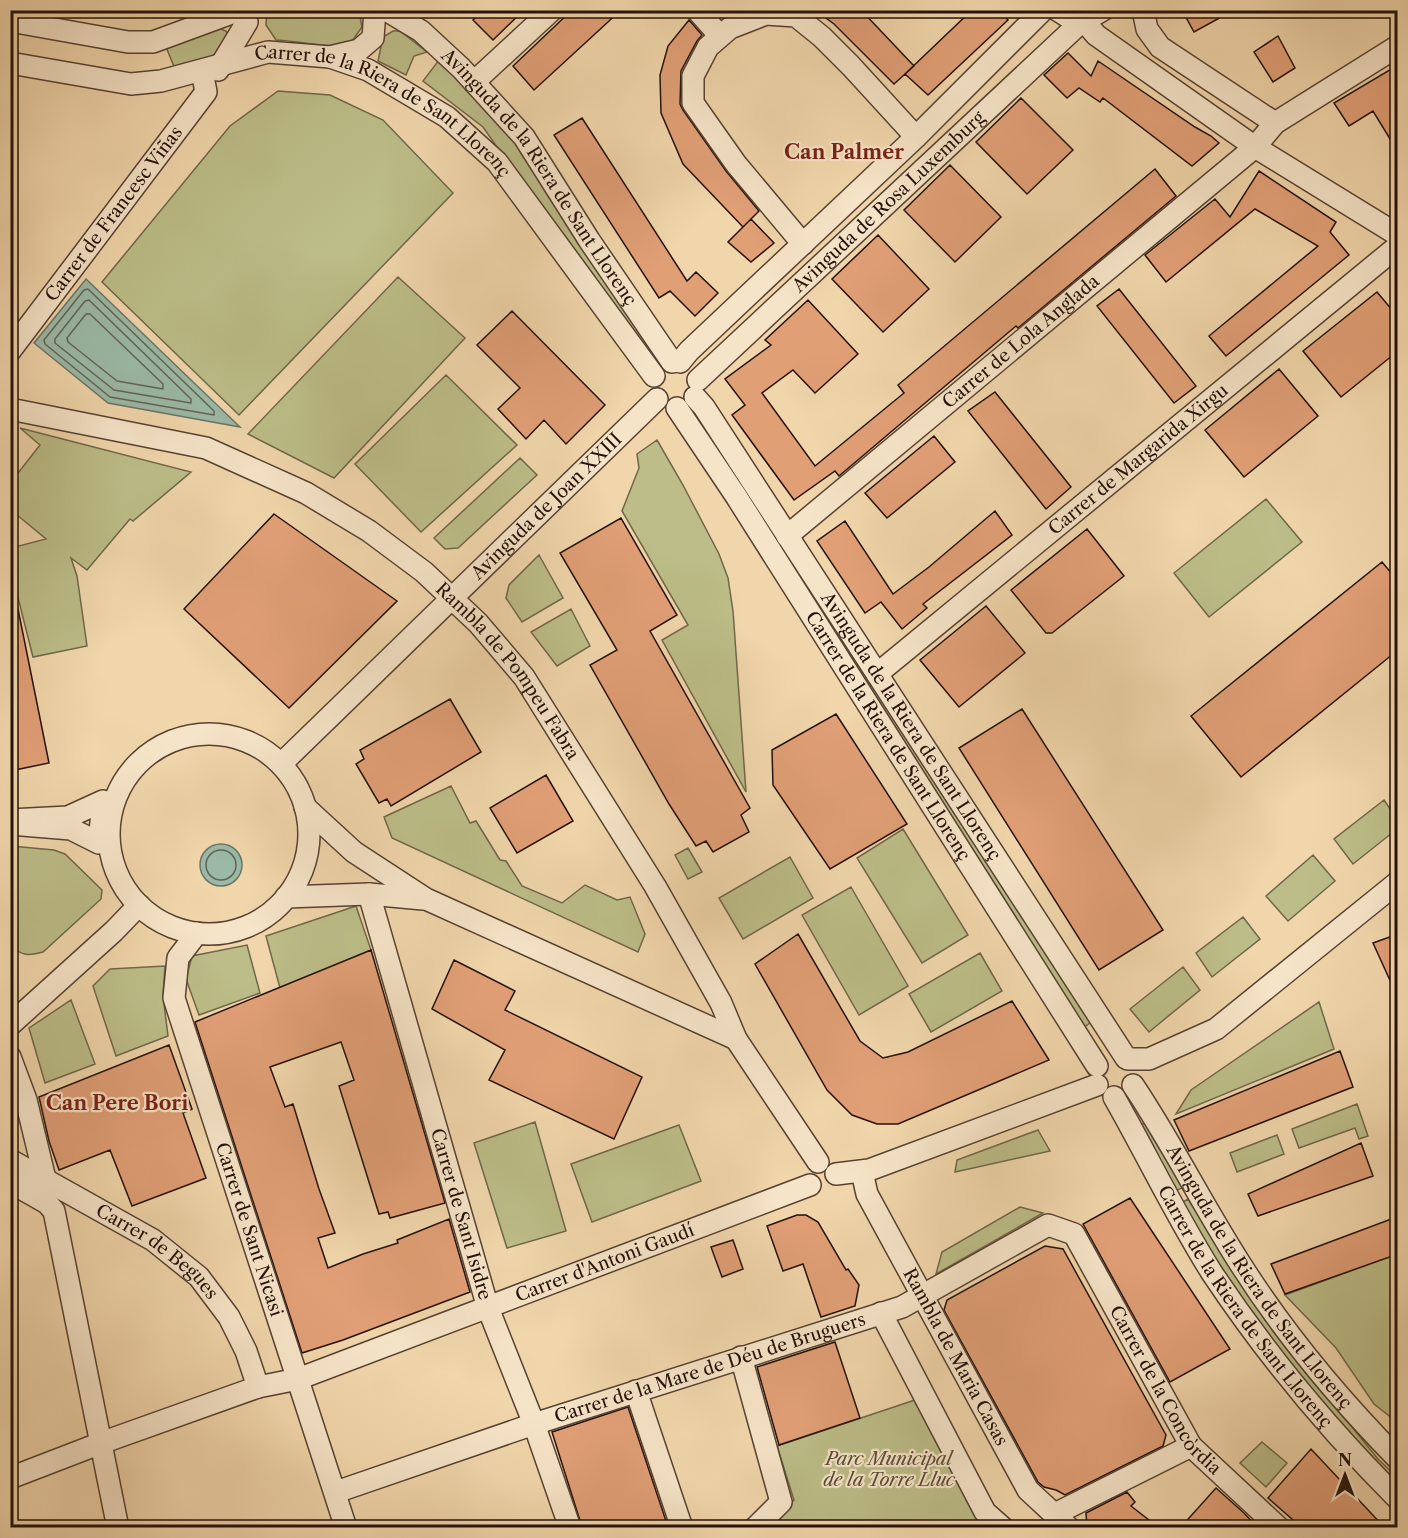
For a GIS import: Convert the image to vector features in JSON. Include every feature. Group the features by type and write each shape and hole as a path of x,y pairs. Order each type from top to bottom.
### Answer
{"street":[{"path":"330,57 359,50 373,38 375,10"},
{"name":"Avinguda de la Riera de Sant Llorenç","path":"386,10 421,31 474,82 524,137 589,240 676,362"},
{"path":"474,82 552,10"},
{"path":"697,10 720,36"},
{"name":"Avinguda de Rosa Luxemburg","path":"676,362 916,138 1043,10"},
{"path":"1057,10 1255,147 1398,235"},
{"name":"Avinguda de Rosa Luxemburg","path":"697,388 1103,10"},
{"path":"1143,10 1147,29 1160,47 1275,123"},
{"path":"10,21 128,42 153,42 246,14"},
{"path":"246,14 255,40 268,52"},
{"path":"212,67 246,14"},
{"path":"802,244 735,164 693,104 693,76 708,47 730,28 766,14 796,16 822,37 851,66 916,138"},
{"name":"Carrer de Lola Anglada","path":"787,536 1255,147 1275,123 1398,46"},
{"name":"Carrer de la Riera de Sant Llorenç","path":"10,63 131,84 161,81 268,52 330,57 368,70 447,117 496,162 654,376"},
{"name":"Carrer de Francesc Viñas","path":"10,351 206,92 212,67"},
{"name":"Carrer de Margarida Xirgu","path":"877,674 1398,246"},
{"path":"676,362 693,369 697,388 690,402 667,403 653,388 654,376 663,365 676,362"},
{"name":"Avinguda de la Riera de Sant Llorenç","path":"697,388 704,407 787,536 1134,1059"},
{"name":"Carrer de la Riera de Sant Llorenç","path":"667,403 742,506 1096,1075"},
{"name":"Avinguda de Joan XXIII","path":"281,764 451,599 667,403"},
{"name":"Rambla de Pompeu Fabra","path":"10,409 207,448 306,493 369,531 424,572 478,623 524,677 661,896 721,1003 736,1039 818,1162"},
{"path":"10,820 78,806 129,774 148,754 164,745 189,736 225,735 243,740 281,764 293,780 305,807 309,825 307,854 297,881 286,897 268,914 246,926 222,933 197,933 164,923 139,905 123,885 115,868 109,839 110,819 115,800 129,774"},
{"path":"305,807 354,852 426,899 736,1039"},
{"path":"10,828 81,840 115,868"},
{"path":"1134,1059 1135,1082 1126,1094 1114,1097 1102,1092 1096,1075 1100,1060 1112,1055 1134,1059 1203,1036 1226,1022 1398,882"},
{"path":"286,897 369,894 426,899"},
{"name":"Carrer de Sant Isidre","path":"369,894 488,1308 534,1424 570,1527"},
{"path":"12,1019 114,931 139,905"},
{"name":"Carrer de Sant Nicasi","path":"197,933 178,958 174,998 346,1527"},
{"path":"10,1057 26,1100 45,1179"},
{"path":"836,1174 862,1172 1096,1075"},
{"name":"Avinguda de la Riera de Sant Llorenç","path":"1135,1082 1240,1264 1276,1317 1374,1436 1398,1459"},
{"name":"Carrer de la Riera de Sant Llorenç","path":"1114,1097 1206,1261 1260,1342 1298,1389 1371,1472 1398,1499"},
{"name":"Carrer de Begues","path":"10,1160 153,1240 199,1277 230,1317 246,1351 258,1387"},
{"path":"818,1162 828,1163 836,1174 833,1185 827,1190 819,1190 810,1185 807,1179 808,1171 818,1162"},
{"name":"Rambla de Maria Casas","path":"862,1172 867,1194 1028,1490 1062,1521"},
{"path":"10,1182 47,1203 55,1215 118,1527"},
{"name":"Carrer d'Antoni Gaudí","path":"10,1478 258,1387 298,1379 810,1185"},
{"name":"Carrer de la Mare de Déu de Bruguers","path":"336,1492 534,1424 902,1306 1048,1225 1074,1234"},
{"name":"Carrer de la Concòrdia","path":"1074,1234 1191,1446 1279,1527"},
{"path":"881,1313 985,1512 1002,1527"},
{"path":"741,1358 780,1502 756,1527"},
{"path":"636,1391 682,1527"},
{"path":"1062,1521 1191,1446"}],"green space":[{"path":"267,10 359,11 362,27 350,44 323,45 276,40 266,25"},
{"path":"216,27 226,31 230,41 224,53 175,69 166,47"},
{"path":"393,31 400,31 427,52 414,56 406,75 378,61 383,37"},
{"path":"439,60 500,116 650,342 640,350 483,127 423,81"},
{"path":"278,91 330,95 383,120 453,193 239,415 102,282 230,126"},
{"path":"398,277 465,338 334,478 248,434"},
{"path":"446,375 517,445 421,532 355,464"},
{"path":"705,420 1091,1022 1082,1029 696,427"},
{"path":"20,428 191,472 133,521 130,519 87,570 71,558 77,576 87,646 33,657 11,570 11,548 46,539 11,510 11,482 40,445"},
{"path":"657,440 719,554 728,578 733,611 746,792 662,640 688,625 622,511 639,468 637,454"},
{"path":"520,458 537,475 458,548 445,549 434,538"},
{"path":"1266,499 1302,542 1209,617 1174,573"},
{"path":"539,555 563,598 522,622 506,598 509,585"},
{"path":"571,609 590,646 557,666 531,632"},
{"path":"451,786 470,823 476,821 500,860 506,861 522,886 562,903 585,885 617,900 630,897 645,934 638,952 392,838 384,817"},
{"path":"1384,800 1397,819 1397,829 1353,864 1334,839"},
{"path":"903,829 968,935 922,963 857,858"},
{"path":"11,846 54,850 65,854 102,890 101,899 43,952 26,954 11,946"},
{"path":"688,848 702,872 688,879 675,855"},
{"path":"1313,855 1335,881 1288,921 1266,896"},
{"path":"790,857 813,898 743,939 719,898"},
{"path":"851,887 908,986 859,1015 802,915"},
{"path":"356,906 371,950 280,988 266,936"},
{"path":"1243,917 1260,939 1212,977 1196,953"},
{"path":"247,945 260,993 199,1015 186,979 192,956"},
{"path":"980,953 1002,991 931,1032 909,994"},
{"path":"165,966 163,996 168,1036 116,1056 93,986 110,969"},
{"path":"1183,967 1200,990 1149,1032 1130,1009"},
{"path":"71,1000 95,1064 45,1083 29,1028"},
{"path":"1319,1002 1334,1049 1176,1114 1191,1090"},
{"path":"1357,1104 1368,1136 1359,1139 1355,1128 1299,1148 1292,1129"},
{"path":"1148,1121 1182,1188 1173,1192 1139,1126"},
{"path":"535,1122 566,1231 507,1248 474,1143"},
{"path":"679,1125 701,1181 592,1222 571,1164"},
{"path":"1038,1130 1050,1151 955,1172 957,1160"},
{"path":"1277,1135 1284,1154 1237,1172 1230,1153"},
{"path":"1188,1199 1265,1320 1378,1459 1397,1477 1397,1490 1255,1322 1181,1203"},
{"path":"1020,1207 1043,1213 936,1274 942,1252"},
{"path":"1397,1254 1397,1422 1374,1404 1336,1348 1285,1295"},
{"name":"Parc Municipal de la Torre Lluc","path":"918,1399 988,1528 768,1528 794,1500 777,1446"},
{"path":"1262,1442 1287,1463 1266,1487 1240,1463"}],"water":[{"path":"86,279 240,427 108,403 34,343"},
{"path":"221,844 229,845 236,850 241,857 241,873 236,880 229,885 221,886 213,885 206,880 201,873 200,865 201,857 206,850 213,845"}],"building":[{"path":"483,10 524,10 493,40 473,20"},
{"path":"572,10 621,10 534,90 513,66"},
{"path":"815,10 861,10 914,66 894,84 834,24"},
{"path":"972,10 999,10 1008,20 928,95 905,74"},
{"path":"1182,10 1234,10 1194,32"},
{"path":"689,20 702,35 681,71 680,104 726,171 759,211 743,227 683,164 661,113 660,75 668,46"},
{"path":"1278,36 1295,68 1273,82 1254,52"},
{"path":"1068,53 1091,76 1098,61 1219,143 1192,166 1103,98 1100,102 1079,88 1067,98 1044,75"},
{"path":"1398,65 1398,152 1373,111 1349,126 1334,103"},
{"path":"1021,98 1073,150 1027,194 976,142"},
{"path":"582,118 687,281 696,272 718,293 695,316 670,291 659,298 554,135"},
{"path":"950,165 1001,217 955,262 904,210"},
{"path":"1155,169 1176,196 1018,328 1016,326 839,476 835,471 794,500 732,415 745,405 725,379 771,345 765,340 808,300 858,354 815,393 793,370 762,393 815,466 904,393 898,385"},
{"path":"1259,171 1336,222 1330,232 1349,255 1226,356 1209,336 1318,246 1255,209 1166,282 1145,255 1215,199 1230,217"},
{"path":"751,219 774,243 751,262 728,242"},
{"path":"878,235 929,289 883,332 832,279"},
{"path":"1119,289 1196,386 1174,403 1097,306"},
{"path":"1377,292 1398,317 1398,351 1341,397 1303,351"},
{"path":"512,311 605,405 566,444 544,420 526,439 498,409 520,388 477,345"},
{"path":"1279,369 1318,416 1244,477 1205,430"},
{"path":"995,392 1071,487 1046,509 968,411"},
{"path":"934,436 955,462 887,518 865,493"},
{"path":"995,511 1012,535 923,604 927,608 902,629 881,602 865,613 817,541 845,521 893,594"},
{"path":"274,514 397,601 289,708 184,609"},
{"path":"621,518 677,615 650,631 750,808 741,815 749,832 713,852 706,841 696,846 669,804 590,665 617,650 560,553"},
{"path":"1087,529 1124,576 1052,633 1046,633 1011,590"},
{"path":"1382,562 1398,581 1398,650 1241,777 1191,716"},
{"path":"986,606 1025,653 959,707 920,660"},
{"path":"18,609 49,763 10,771 10,610"},
{"path":"450,699 481,752 391,806 387,799 379,803 356,764 364,759 360,750"},
{"path":"1022,709 1163,930 1099,970 959,748"},
{"path":"836,714 907,824 830,869 773,785 772,750"},
{"path":"546,775 573,821 517,853 490,808"},
{"path":"798,934 860,1041 883,1058 908,1052 1012,1001 1049,1060 898,1124 877,1124 852,1115 827,1090 755,964"},
{"path":"1398,934 1398,998 1373,943"},
{"path":"371,950 445,1203 390,1218 388,1212 379,1214 339,1086 354,1080 341,1042 270,1067 285,1107 293,1104 335,1233 318,1238 328,1268 398,1243 397,1240 449,1219 470,1292 302,1353 195,1022"},
{"path":"454,960 515,991 505,1010 642,1077 614,1139 489,1080 505,1050 432,1009"},
{"path":"169,1045 192,1109 183,1113 206,1178 132,1206 110,1150 59,1170 49,1141 39,1097"},
{"path":"1340,1051 1353,1087 1189,1151 1174,1120"},
{"path":"1361,1143 1373,1176 1258,1216 1248,1194"},
{"path":"1130,1198 1230,1349 1170,1382 1083,1224"},
{"path":"797,1215 806,1215 818,1222 846,1270 848,1269 859,1285 855,1306 821,1317 803,1264 783,1271 767,1226"},
{"path":"1394,1218 1398,1229 1398,1254 1285,1294 1271,1264"},
{"path":"733,1240 743,1269 722,1277 711,1247"},
{"path":"1045,1246 1063,1249 1166,1435 1163,1446 1065,1495 1044,1487 1038,1482 944,1310 947,1300"},
{"path":"835,1342 860,1418 779,1445 757,1367"},
{"path":"628,1407 668,1527 582,1527 552,1432"},
{"path":"1311,1449 1384,1527 1301,1527 1268,1498"},
{"path":"1216,1488 1244,1513 1257,1527 1181,1527"},
{"path":"1127,1492 1135,1502 1131,1506 1158,1527 1087,1527 1086,1513"}],"district":[{"name":"Can Palmer","path":"844,152"},
{"name":"Can Pere Bori","path":"117,1103"}]}
